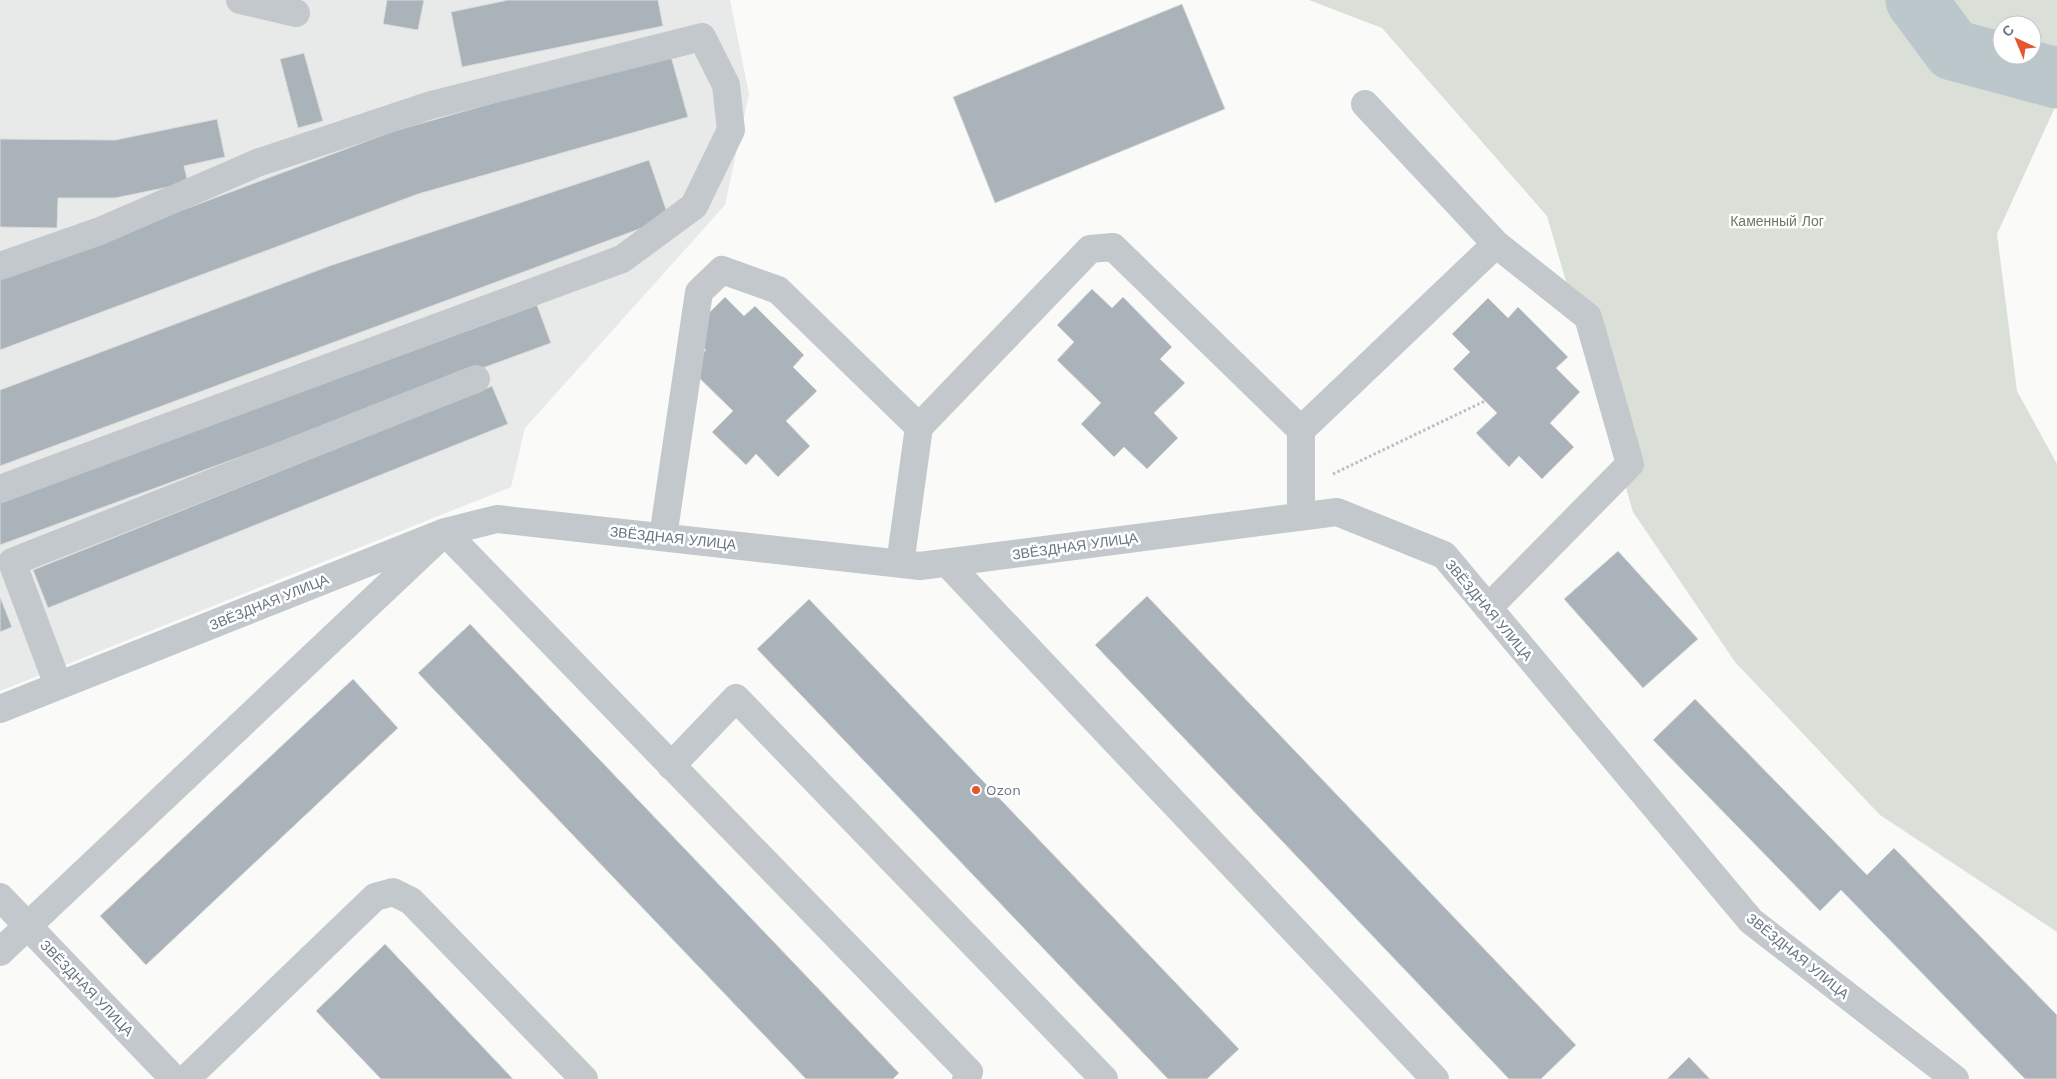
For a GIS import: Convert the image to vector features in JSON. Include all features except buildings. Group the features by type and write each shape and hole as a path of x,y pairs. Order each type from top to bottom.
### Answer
{"street":[{"path":"240,0 296,12"},
{"path":"0,266 100,230 257,163 431,105 702,37 726,84 732,130 694,206 622,259 0,489"},
{"path":"1365,104 1496,244 1588,317 1630,464 1488,608"},
{"path":"1301,430 1496,244"},
{"path":"900,564 919,427 1090,249 1113,247 1301,430 1301,516"},
{"path":"663,537 699,292 722,270 778,290 919,427"},
{"path":"58,685 12,562 476,379"},
{"name":"ЗВЁЗДНАЯ УЛИЦА","path":"0,708 445,532 497,519 920,566 1337,512 1444,555 1751,922 1955,1079"},
{"path":"0,952 445,532 969,1072 966,1079"},
{"path":"947,563 1434,1079"},
{"path":"671,766 736,698 1104,1079"},
{"path":"186,1079 375,897 393,892 411,901 584,1079"},
{"name":"ЗВЁЗДНАЯ УЛИЦА","path":"0,897 174,1079"}],"path":[{"path":"1301,489 1485,401"}],"shaded area":[{"path":"0,0 730,0 749,94 725,205 525,428 511,487 0,691"}],"green space":[{"name":"Каменный Лог","path":"1309,0 2057,0 2057,103 1997,234 2017,391 2057,464 2057,932 1880,815 1735,662 1633,512 1547,216 1382,28"}],"waterway":[{"path":"1916,0 1953,50 2057,78"}],"place":[{"name":"Ozon","path":"976,790"}]}
